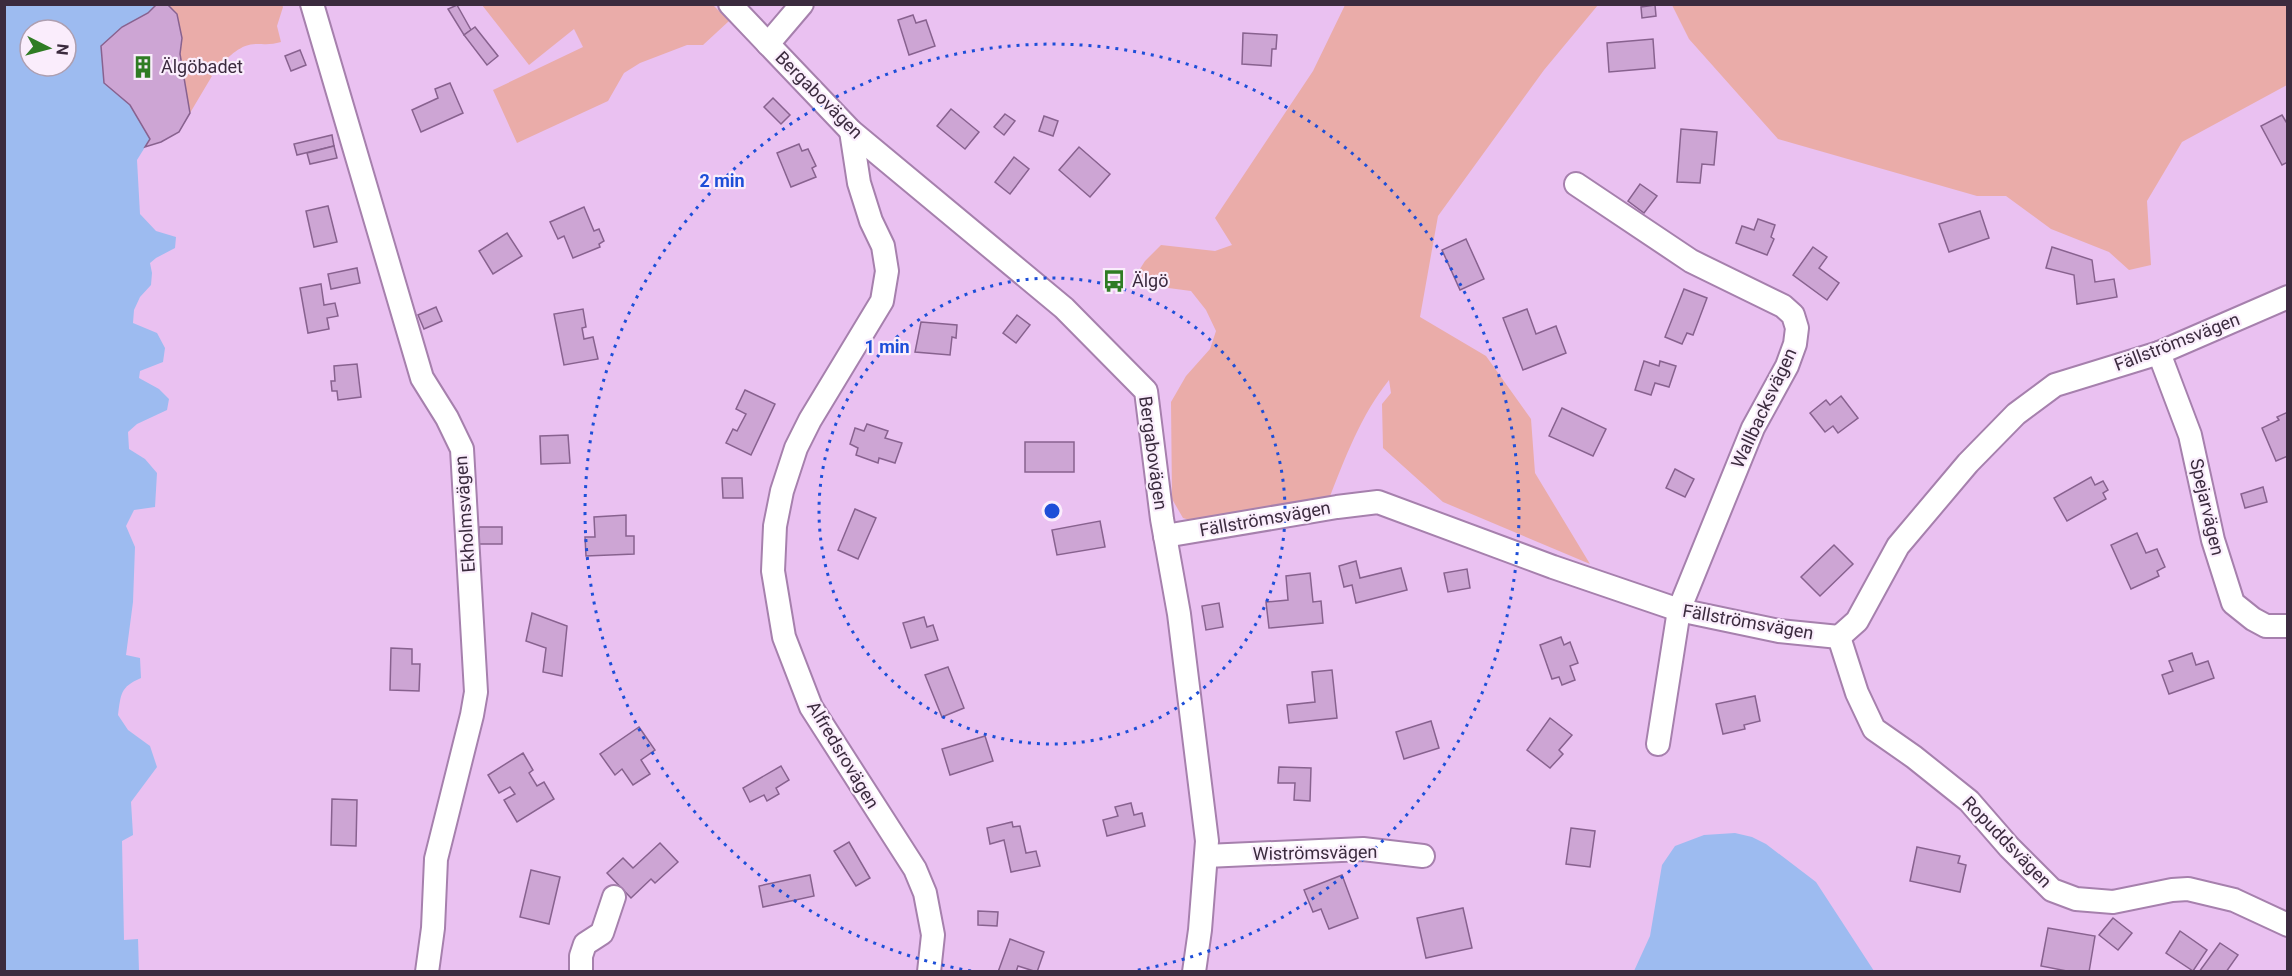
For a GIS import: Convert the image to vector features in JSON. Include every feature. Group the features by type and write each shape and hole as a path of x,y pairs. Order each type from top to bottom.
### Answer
{"street":[{"name":"Ekholmsvägen","path":"312,4 422,378 447,418 462,449 476,692 436,859 433,928 427,972"},
{"name":"Bergabovägen","path":"730,4 851,131 1064,308 1146,391 1165,536 1179,614 1207,841 1194,972"},
{"path":"768,44 802,4"},
{"name":"Alfredsrovägen","path":"851,131 859,183 871,221 883,246 887,271 882,301 810,420 796,448 782,491 775,526 773,571 784,637 811,707 915,869 925,893 933,935 929,972"},
{"name":"Wallbacksvägen","path":"1576,184 1691,261 1783,306 1793,315 1797,328 1795,344 1787,366 1753,428 1679,610 1658,744"},
{"name":"Fällströmsvägen","path":"1165,536 1378,502 1553,567 1679,610 1779,631 1839,637 1857,621 1898,546 1968,463 2016,414 2055,385 2159,353 2288,297"},
{"name":"Spejarvägen","path":"2159,353 2190,435 2213,540 2233,603 2266,626 2288,626"},
{"name":"Ropuddsvägen","path":"1839,637 1857,693 1874,729 1914,757 1969,801 2009,847 2052,890 2076,899 2113,902 2188,889 2234,900 2288,925"},
{"name":"Wiströmsvägen","path":"1206,856 1363,849 1423,856"},
{"path":"581,972 580,956 585,945 602,933 614,897"}],"shaded area":[{"path":"167,5 282,5 277,26 281,42 245,46 219,67 214,66 209,73 212,76 190,113 180,54 182,38 177,14"},
{"path":"482,5 713,5 729,21 703,45 687,45 640,63 624,73 608,101 517,143 493,90 583,47 574,29 529,65"},
{"path":"1345,5 1598,5 1544,70 1438,216 1420,317 1486,356 1531,419 1535,473 1590,564 1443,502 1383,448 1382,404 1391,393 1389,380 1362,422 1329,499 1203,524 1183,518 1172,499 1171,402 1186,376 1210,349 1216,331 1206,310 1191,291 1131,283 1145,261 1161,245 1215,251 1232,245 1215,218 1313,71"},
{"path":"1672,5 2287,5 2287,85 2182,142 2147,201 2151,265 2129,270 2109,252 2051,229 2006,196 1977,196 1778,139 1689,39"}],"water":[{"path":"5,5 157,5 148,13 122,27 101,46 104,83 130,105 150,139 137,160 140,214 156,231 176,237 175,248 150,263 151,285 140,297 134,310 133,323 157,333 165,348 163,362 140,371 139,378 159,389 169,399 167,410 137,424 128,432 129,449 145,459 157,473 155,507 134,510 126,526 135,547 133,602 126,655 140,658 141,678 125,688 118,715 128,730 150,746 157,767 131,802 133,835 122,841 124,940 138,939 139,971 5,972"},
{"path":"1735,833 1752,837 1766,844 1816,882 1874,971 1634,971 1650,936 1662,865 1675,846 1704,835"}],"building":[{"name":"Älgöbadet","path":"157,4 167,4 177,14 182,38 180,54 190,113 179,132 161,142 145,147 150,139 130,105 104,83 101,46 122,27 148,13"},
{"path":"457,5 471,30 464,35 448,9"},
{"path":"1655,5 1656,16 1642,18 1641,7"},
{"path":"913,15 916,23 926,20 935,46 909,55 898,20"},
{"path":"475,27 498,56 487,65 464,35"},
{"path":"1243,33 1277,35 1276,49 1272,49 1271,66 1242,64"},
{"path":"1653,39 1655,68 1609,72 1607,43"},
{"path":"300,50 306,65 291,71 285,56"},
{"path":"450,83 463,113 421,132 412,110 438,98 435,89"},
{"path":"773,98 790,115 781,124 764,107"},
{"path":"951,109 979,132 965,149 937,126"},
{"path":"1005,114 1015,121 1004,135 994,127"},
{"path":"2282,115 2288,125 2288,162 2282,165 2261,126"},
{"path":"1044,116 1058,121 1053,136 1039,131"},
{"path":"1681,129 1717,132 1714,165 1702,164 1700,183 1677,182"},
{"path":"332,135 334,146 297,155 294,144"},
{"path":"799,144 802,151 808,149 816,166 812,168 816,177 791,187 777,153"},
{"path":"334,146 337,158 310,164 307,153"},
{"path":"1079,147 1110,174 1090,197 1059,170"},
{"path":"1014,157 1029,169 1010,194 995,182"},
{"path":"1640,184 1657,196 1644,213 1628,201"},
{"path":"328,206 337,242 314,247 306,211"},
{"path":"584,207 594,231 599,229 604,241 599,244 600,247 573,258 564,236 558,239 550,222"},
{"path":"1980,211 1989,238 1949,252 1939,224"},
{"path":"1758,219 1775,225 1771,237 1774,239 1767,255 1736,243 1742,226 1754,230"},
{"path":"507,233 522,256 493,274 479,251"},
{"path":"1466,239 1484,279 1460,290 1442,250"},
{"path":"1813,247 1827,257 1819,268 1839,283 1827,300 1793,275"},
{"path":"2052,247 2092,260 2095,282 2114,279 2117,297 2077,304 2074,275 2046,268"},
{"path":"357,268 360,283 331,289 328,274"},
{"path":"321,284 324,305 335,303 338,316 327,318 329,329 308,333 300,288"},
{"path":"1684,289 1707,298 1693,335 1687,333 1682,344 1665,337"},
{"path":"436,307 442,321 424,329 418,315"},
{"path":"583,309 586,327 582,328 584,339 593,337 598,359 564,365 554,314"},
{"path":"1527,309 1536,334 1556,326 1566,353 1523,370 1503,318"},
{"path":"1017,315 1030,325 1016,343 1003,333"},
{"path":"921,322 957,325 956,338 952,337 950,355 915,352"},
{"path":"1644,361 1659,366 1660,361 1676,366 1669,387 1655,383 1651,395 1635,390"},
{"path":"357,364 361,397 338,400 337,391 332,391 331,381 335,381 334,366"},
{"path":"745,390 775,404 751,455 726,443 733,429 737,431 746,414 736,409"},
{"path":"1841,396 1858,418 1838,433 1833,426 1825,432 1810,413 1826,400 1830,405"},
{"path":"1562,408 1606,429 1593,456 1549,436"},
{"path":"2288,412 2288,456 2276,461 2262,428 2279,420 2277,417"},
{"path":"867,424 888,431 885,438 902,443 895,463 879,458 878,463 856,455 858,448 850,444 855,428 864,431"},
{"path":"568,435 570,463 541,464 540,436"},
{"path":"1025,442 1074,442 1074,472 1025,472"},
{"path":"1675,469 1694,479 1685,497 1666,488"},
{"path":"2091,477 2095,485 2103,481 2108,490 2103,493 2106,499 2067,521 2054,498"},
{"path":"722,478 742,478 743,498 723,498"},
{"path":"2263,487 2267,502 2245,508 2241,494"},
{"path":"855,509 876,518 858,559 838,550"},
{"path":"626,515 626,536 634,536 634,554 586,556 585,537 595,537 594,517"},
{"path":"1100,521 1105,547 1057,555 1052,530"},
{"path":"479,527 502,527 502,544 479,544"},
{"path":"2137,533 2146,553 2157,549 2165,567 2157,571 2159,576 2131,589 2111,545"},
{"path":"1834,545 1853,564 1820,596 1801,577"},
{"path":"1356,561 1360,578 1401,568 1407,590 1356,603 1352,585 1344,587 1339,566"},
{"path":"1467,569 1470,588 1448,592 1444,573"},
{"path":"1310,573 1313,602 1321,601 1323,623 1269,628 1266,602 1288,600 1286,576"},
{"path":"1219,603 1223,627 1206,630 1202,606"},
{"path":"532,613 567,626 562,676 543,672 546,648 526,641"},
{"path":"924,617 927,627 933,625 938,640 911,648 903,623"},
{"path":"1561,637 1564,645 1570,642 1578,663 1570,666 1575,680 1562,685 1559,677 1552,679 1540,645"},
{"path":"391,648 412,649 412,664 420,664 419,691 390,690"},
{"path":"2192,653 2196,665 2208,661 2214,678 2169,694 2162,675 2173,671 2169,661"},
{"path":"948,667 964,708 942,717 925,675"},
{"path":"1332,670 1337,718 1289,723 1287,705 1315,702 1312,672"},
{"path":"1755,696 1760,721 1744,725 1745,729 1723,734 1716,704"},
{"path":"1550,718 1572,735 1559,750 1563,754 1550,768 1527,750"},
{"path":"1431,721 1439,748 1404,759 1396,732"},
{"path":"639,727 655,750 641,760 650,774 633,785 622,769 615,775 600,754"},
{"path":"985,736 993,761 950,775 942,749"},
{"path":"523,753 533,770 529,773 537,786 544,782 554,799 517,822 504,800 515,794 510,787 499,793 488,775"},
{"path":"781,766 789,780 776,788 779,794 767,801 764,795 750,802 743,788"},
{"path":"1279,767 1311,768 1310,801 1294,800 1295,783 1278,783"},
{"path":"332,799 357,800 356,846 331,845"},
{"path":"1131,803 1134,815 1142,813 1145,826 1107,836 1103,820 1118,816 1115,807"},
{"path":"1012,822 1013,827 1020,826 1026,853 1036,851 1040,866 1011,872 1004,840 990,844 987,828"},
{"path":"1571,828 1595,831 1590,867 1566,864"},
{"path":"849,842 870,878 856,886 834,851"},
{"path":"660,843 678,862 655,883 651,879 631,898 607,873 623,858 633,868"},
{"path":"1917,847 1960,856 1958,863 1966,865 1960,892 1910,881"},
{"path":"531,870 560,877 549,924 520,917"},
{"path":"810,875 814,896 763,907 759,886"},
{"path":"1342,875 1358,918 1329,929 1321,909 1313,912 1304,890"},
{"path":"1463,908 1472,948 1426,958 1417,918"},
{"path":"978,911 998,912 997,926 978,925"},
{"path":"2113,918 2132,933 2118,950 2099,935"},
{"path":"2048,928 2095,936 2089,972 2072,972 2041,966"},
{"path":"2180,931 2207,950 2193,971 2166,953"},
{"path":"1010,939 1044,952 1037,972 1018,966 1016,972 998,972"},
{"path":"2220,943 2238,955 2226,972 2199,972"}],"place":[{"name":"Älgöbadet","path":"143,67"},
{"name":"Älgö","path":"1114,281"}]}
